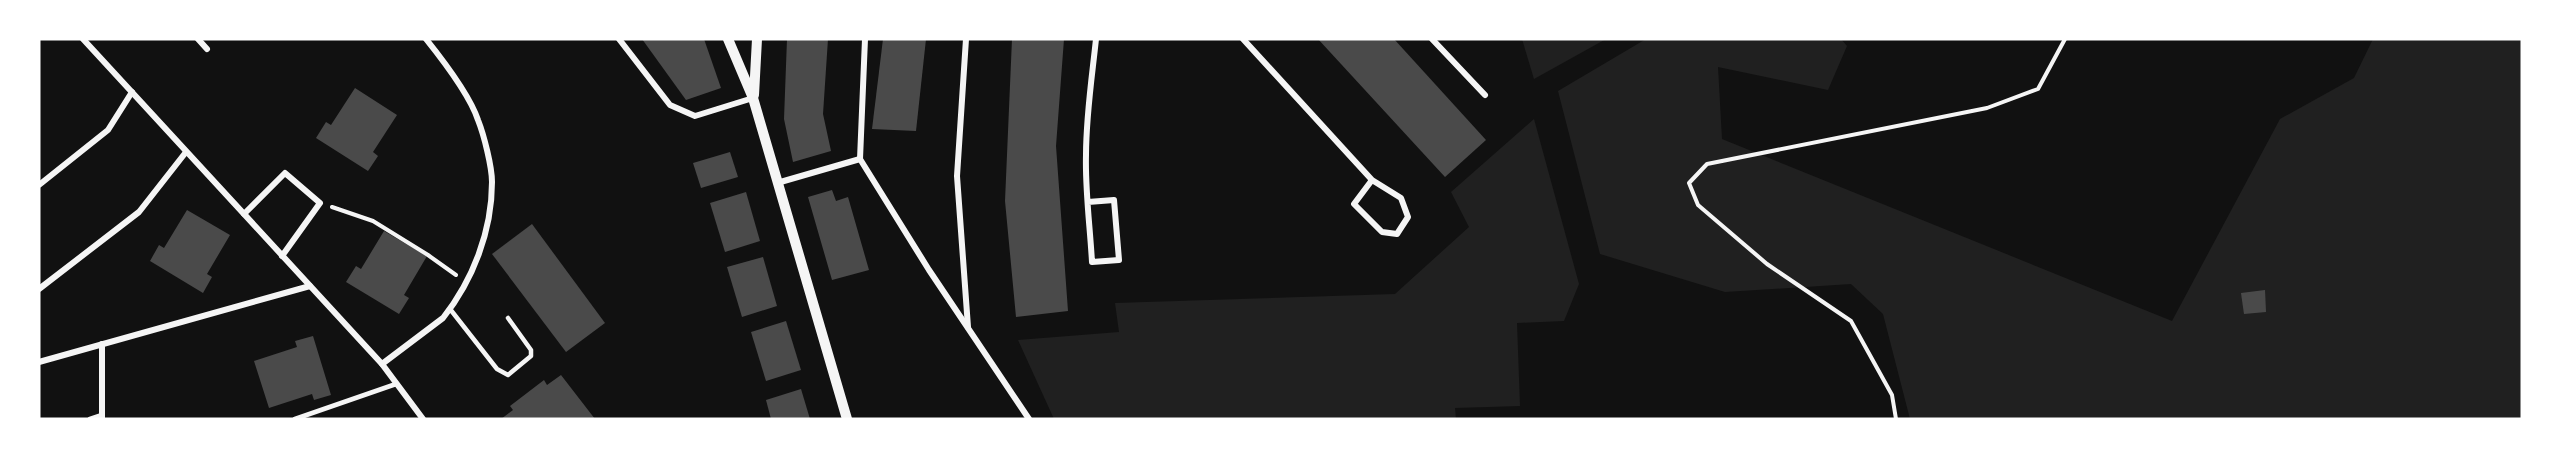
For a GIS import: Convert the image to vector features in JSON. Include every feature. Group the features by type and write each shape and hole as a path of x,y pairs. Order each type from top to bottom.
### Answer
{"street":[{"path":"83,39 382,364 423,419"},
{"path":"198,39 207,49"},
{"path":"382,364 443,318 450,309 467,283 488,226 492,180 478,118 445,63 426,39"},
{"path":"619,39 670,105 695,116 753,98"},
{"path":"728,39 753,98 847,419"},
{"path":"753,98 757,39"},
{"path":"865,39 860,159 1029,419"},
{"path":"966,39 957,176 968,327"},
{"path":"1088,202 1114,200 1119,260 1092,262 1088,202 1086,152 1096,39"},
{"path":"1243,39 1372,180 1401,198 1408,217 1397,234 1382,232 1354,204 1372,180"},
{"path":"1432,39 1485,95"},
{"path":"39,185 108,130 132,92"},
{"path":"39,289 139,212 186,152"},
{"path":"777,183 860,159"},
{"path":"244,214 285,173 320,203 282,256"},
{"path":"39,362 310,286"},
{"path":"90,419 102,417 102,344"},
{"path":"295,419 396,384"}],"lane":[{"path":"450,309 497,369 508,375 531,356 531,350 508,318"}],"path":[{"path":"1896,419 1892,395 1851,321 1767,264 1698,205 1689,183 1707,164 1987,108 2038,89 2065,39"},
{"path":"320,203 374,221 467,283"}],"shaded area":[{"path":"1522,39 1606,39 1534,79"},
{"path":"1646,39 1841,39 1847,46 1828,90 1718,67 1722,139 2172,321 2280,119 2354,78 2373,39 2522,39 2522,419 1910,419 1883,314 1851,284 1725,292 1600,254 1558,91"},
{"path":"1534,119 1579,284 1564,321 1517,323 1520,406 1455,408 1456,419 1054,419 1018,340 1119,332 1115,303 1395,294 1469,227 1451,192"}],"building":[{"path":"642,39 704,39 721,88 686,100"},
{"path":"787,39 828,39 823,114 831,151 793,162 784,119"},
{"path":"883,39 926,39 916,131 872,129"},
{"path":"1012,39 1064,39 1056,146 1068,311 1016,317 1005,201"},
{"path":"1318,39 1394,39 1486,140 1445,177"},
{"path":"355,88 397,115 373,152 378,156 368,171 316,138 326,122 331,125"},
{"path":"730,152 738,177 701,188 693,163"},
{"path":"832,190 836,201 848,197 869,270 832,280 808,197"},
{"path":"746,192 760,241 725,252 710,203"},
{"path":"187,210 230,235 207,274 212,277 203,293 150,261 159,245 164,248"},
{"path":"532,224 605,323 566,352 492,254"},
{"path":"384,231 427,256 404,295 409,298 399,314 346,282 356,266 361,269"},
{"path":"763,257 777,306 742,317 727,267"},
{"path":"2265,290 2266,312 2244,314 2241,293"},
{"path":"786,321 801,370 766,381 751,332"},
{"path":"313,336 331,395 314,400 312,394 269,408 254,361 297,347 295,341"},
{"path":"561,375 595,419 501,419 513,410 510,406 544,380 547,385"},
{"path":"801,389 810,419 771,419 766,400"}]}
